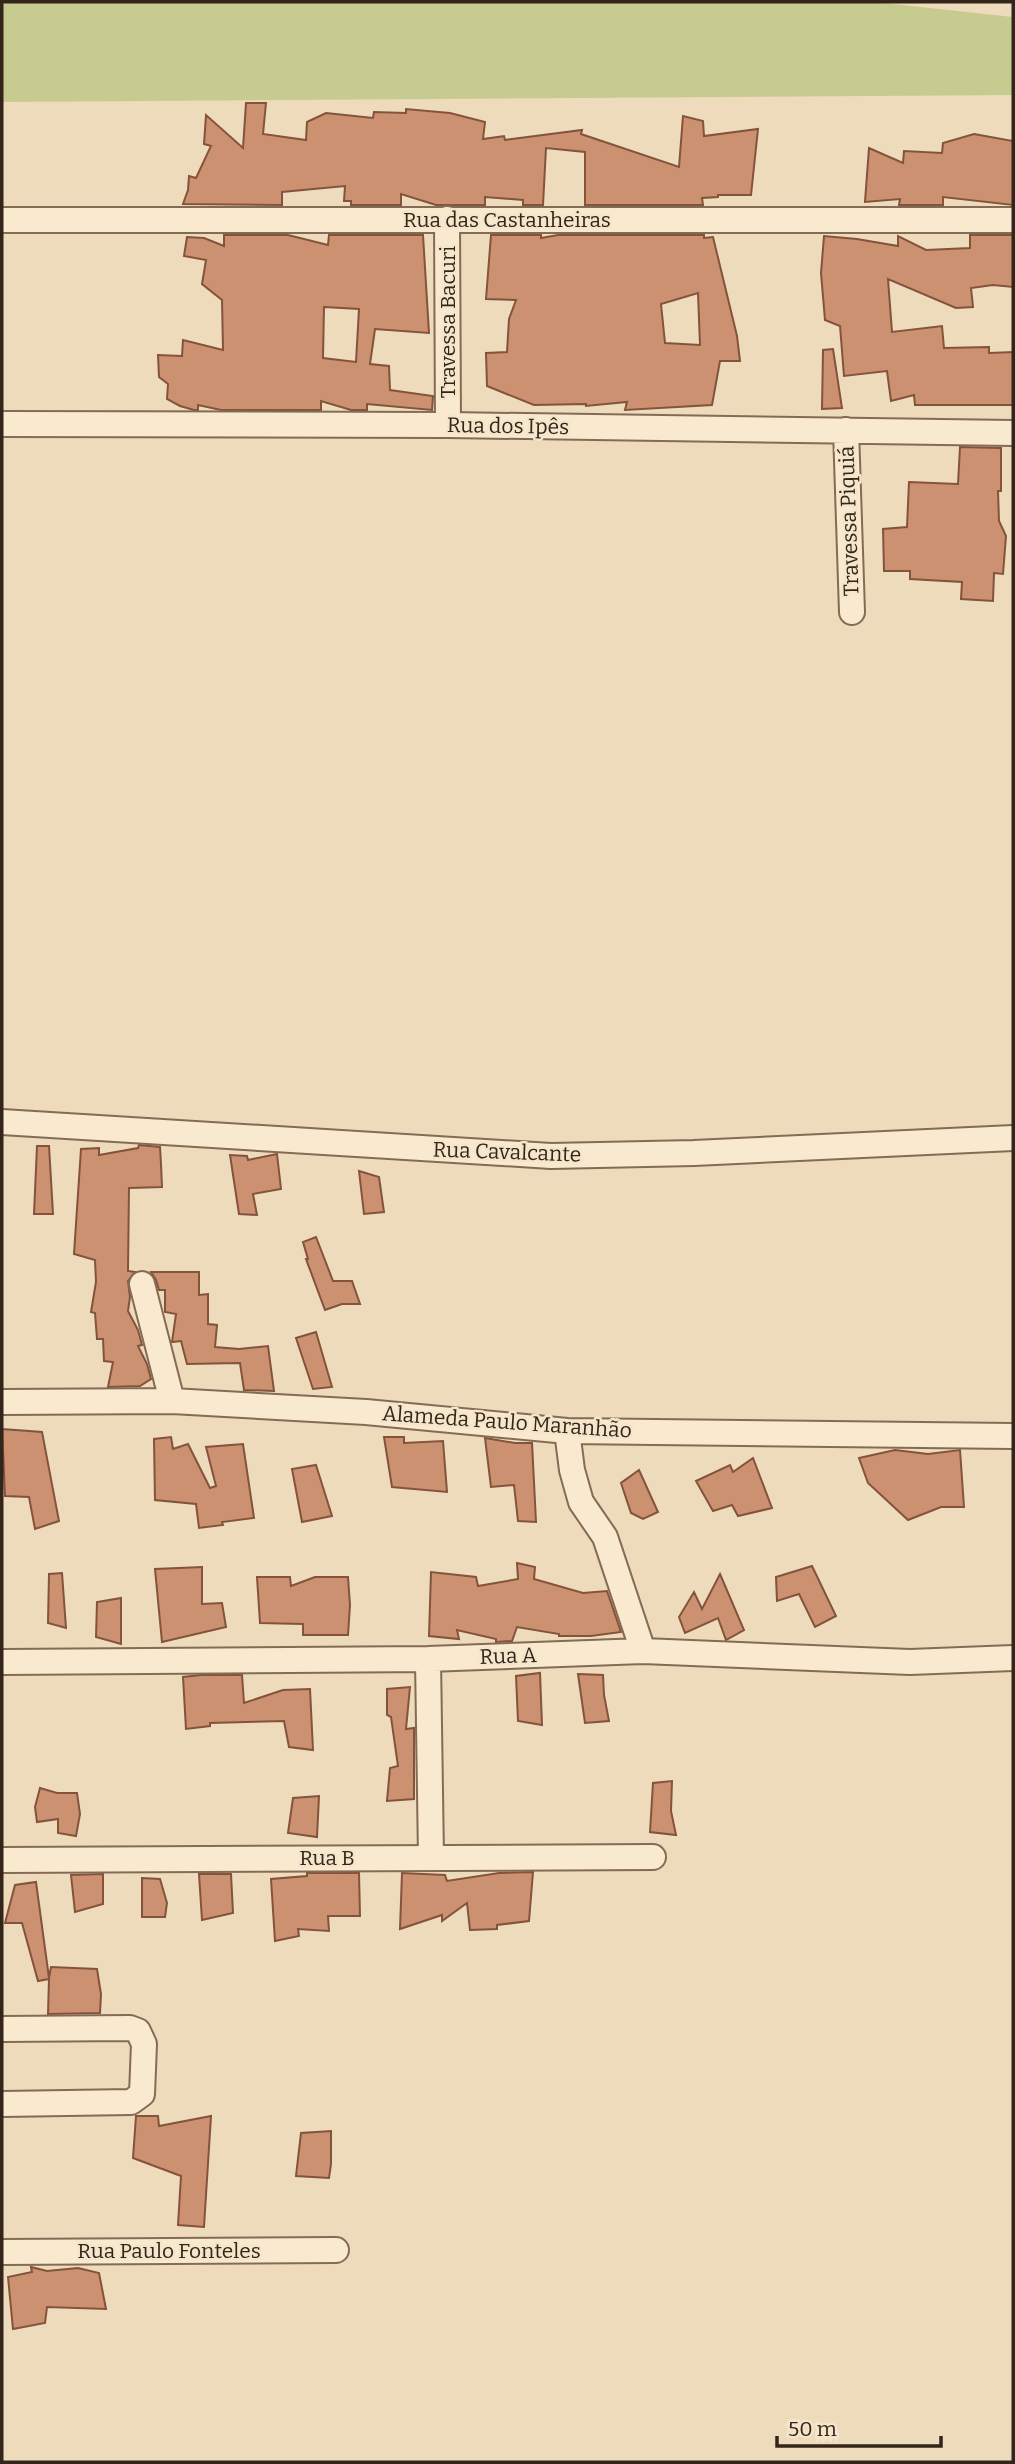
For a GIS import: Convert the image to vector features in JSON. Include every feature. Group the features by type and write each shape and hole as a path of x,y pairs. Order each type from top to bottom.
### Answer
{"street":[{"name":"Travessa Bacuri","path":"447,219 448,425"},
{"name":"Rua das Castanheiras","path":"2,220 1013,220"},
{"name":"Rua dos Ipês","path":"2,424 448,425 1013,433"},
{"name":"Travessa Piquiá","path":"846,430 852,612"},
{"name":"Rua Cavalcante","path":"2,1122 551,1156 694,1153 1013,1138"},
{"path":"142,1284 172,1401"},
{"name":"Alameda Paulo Maranhão","path":"2,1402 172,1401 366,1412 567,1431 1013,1436"},
{"path":"567,1431 572,1470 581,1502 604,1537 643,1651"},
{"name":"Rua A","path":"2,1662 428,1659 643,1651 910,1662 1013,1658"},
{"path":"428,1659 431,1858"},
{"name":"Rua B","path":"2,1860 653,1857"},
{"path":"2,2029 130,2028 138,2031 144,2044 144,2086 142,2094 131,2102 2,2104"},
{"name":"Rua Paulo Fonteles","path":"2,2252 336,2250"}],"green space":[{"path":"2,2 874,2 1013,17 1013,95 2,102"}],"building":[{"path":"246,103 266,103 263,134 306,140 307,122 326,113 373,118 374,112 406,113 406,109 450,113 485,122 483,139 504,136 505,140 582,130 581,134 679,167 683,116 703,121 704,136 758,129 751,195 702,198 703,205 585,205 585,152 546,148 543,205 523,205 523,200 485,197 485,205 436,205 401,194 401,205 351,205 351,201 344,201 345,186 282,192 282,205 183,204 189,176 196,178 211,146 204,144 206,115 243,148"},
{"path":"974,134 1013,141 1013,205 943,197 943,205 899,205 900,199 865,202 869,148 903,163 904,151 942,153 943,143"},
{"path":"224,235 288,235 328,245 329,235 423,235 429,333 375,329 370,364 389,366 390,390 433,396 432,410 367,404 367,410 351,410 321,401 321,410 221,410 198,405 198,410 194,410 167,399 168,384 159,377 158,355 182,356 183,340 223,350 222,300 202,284 206,260 184,256 187,237 204,238 224,246","holes":["324,307 359,309 356,362 323,358"]},
{"path":"491,235 541,235 541,238 558,235 713,237 737,336 740,361 720,361 712,405 625,410 627,402 586,406 534,405 487,386 486,353 507,352 509,319 516,300 486,299","holes":["698,293 700,345 665,343 661,304"]},
{"path":"970,235 1013,235 1013,287 993,285 971,288 973,307 956,308 888,279 892,332 942,326 944,348 989,347 989,353 1013,352 1013,405 915,405 914,395 891,401 887,371 844,376 840,326 825,320 821,273 824,236 898,246 898,236 926,250 970,248"},
{"path":"833,349 842,408 822,409 823,350"},
{"path":"960,447 1001,448 999,521 1006,536 1003,574 994,573 993,601 961,599 962,582 910,579 910,571 884,571 883,529 907,527 909,482 958,484"},
{"path":"139,1145 160,1147 161,1164 162,1187 129,1188 128,1271 135,1272 128,1281 128,1311 138,1330 142,1345 138,1346 151,1379 140,1386 108,1387 113,1362 104,1361 103,1339 97,1339 95,1313 91,1312 96,1282 95,1260 74,1254 81,1149 99,1148 99,1155 138,1148"},
{"path":"37,1146 49,1146 53,1214 34,1214"},
{"path":"277,1154 281,1189 253,1194 257,1215 239,1214 230,1155 247,1156 248,1160"},
{"path":"359,1171 379,1177 384,1212 364,1214"},
{"path":"316,1237 333,1281 352,1281 360,1304 342,1304 325,1310 306,1259 303,1242"},
{"path":"151,1272 199,1272 199,1295 208,1294 208,1324 217,1325 215,1347 239,1349 268,1346 274,1391 244,1390 240,1363 187,1364 181,1341 172,1342 176,1314 165,1312 165,1290 159,1290"},
{"path":"316,1332 332,1387 313,1389 296,1338"},
{"path":"2,1429 42,1432 59,1521 35,1529 29,1497 5,1496"},
{"path":"171,1437 173,1449 188,1444 210,1488 216,1486 206,1447 243,1444 254,1518 199,1528 196,1504 155,1500 154,1439"},
{"path":"384,1437 404,1437 404,1443 443,1441 447,1492 392,1487"},
{"path":"485,1438 532,1443 536,1522 518,1521 514,1485 491,1487"},
{"path":"895,1450 928,1454 960,1450 964,1507 941,1507 908,1520 868,1483 859,1458"},
{"path":"753,1458 772,1508 738,1516 732,1505 713,1511 696,1481 730,1465 733,1472"},
{"path":"316,1465 332,1516 302,1522 292,1469"},
{"path":"639,1470 658,1512 643,1519 631,1513 621,1483"},
{"path":"517,1563 535,1567 534,1579 583,1593 607,1591 621,1632 559,1636 517,1627 512,1641 496,1642 496,1639 457,1630 459,1639 429,1636 431,1572 476,1577 478,1586 518,1579"},
{"path":"812,1566 836,1616 815,1627 799,1594 777,1601 776,1577"},
{"path":"202,1567 202,1604 222,1603 226,1627 162,1642 155,1569"},
{"path":"62,1573 66,1628 48,1623 49,1574"},
{"path":"720,1574 744,1630 726,1640 718,1618 685,1633 679,1617 694,1592 702,1609"},
{"path":"257,1577 290,1577 291,1586 315,1577 348,1577 348,1635 303,1635 303,1624 260,1623"},
{"path":"121,1598 121,1644 96,1637 97,1602"},
{"path":"540,1673 542,1725 518,1721 516,1676"},
{"path":"578,1674 603,1675 609,1721 585,1723"},
{"path":"242,1675 244,1703 283,1690 310,1689 313,1750 289,1747 284,1721 210,1723 210,1726 186,1729 183,1677"},
{"path":"410,1687 406,1729 414,1728 414,1799 387,1801 390,1768 398,1766 391,1717 387,1715 387,1689"},
{"path":"672,1781 671,1811 676,1835 650,1832 653,1783"},
{"path":"40,1788 57,1793 77,1793 80,1814 76,1836 58,1833 58,1819 37,1822 35,1807"},
{"path":"319,1796 317,1837 288,1833 293,1798"},
{"path":"533,1872 529,1921 497,1925 497,1929 470,1930 467,1903 442,1921 442,1915 400,1929 402,1873 445,1875 447,1881 499,1873"},
{"path":"307,1873 359,1873 360,1916 328,1916 329,1931 298,1929 299,1936 275,1941 271,1879 307,1876"},
{"path":"103,1874 103,1904 75,1912 71,1875"},
{"path":"199,1874 231,1874 233,1913 202,1920"},
{"path":"142,1878 160,1879 167,1903 165,1917 142,1917"},
{"path":"36,1882 49,1978 51,1967 97,1969 101,1994 100,2013 48,2014 49,1979 38,1981 22,1923 5,1923 15,1885"},
{"path":"136,2116 158,2116 159,2126 211,2116 204,2227 178,2225 181,2176 133,2158"},
{"path":"331,2131 329,2178 296,2176 301,2133"},
{"path":"31,2267 47,2271 78,2268 99,2273 106,2309 47,2307 45,2323 13,2329 8,2277 32,2272"}]}
